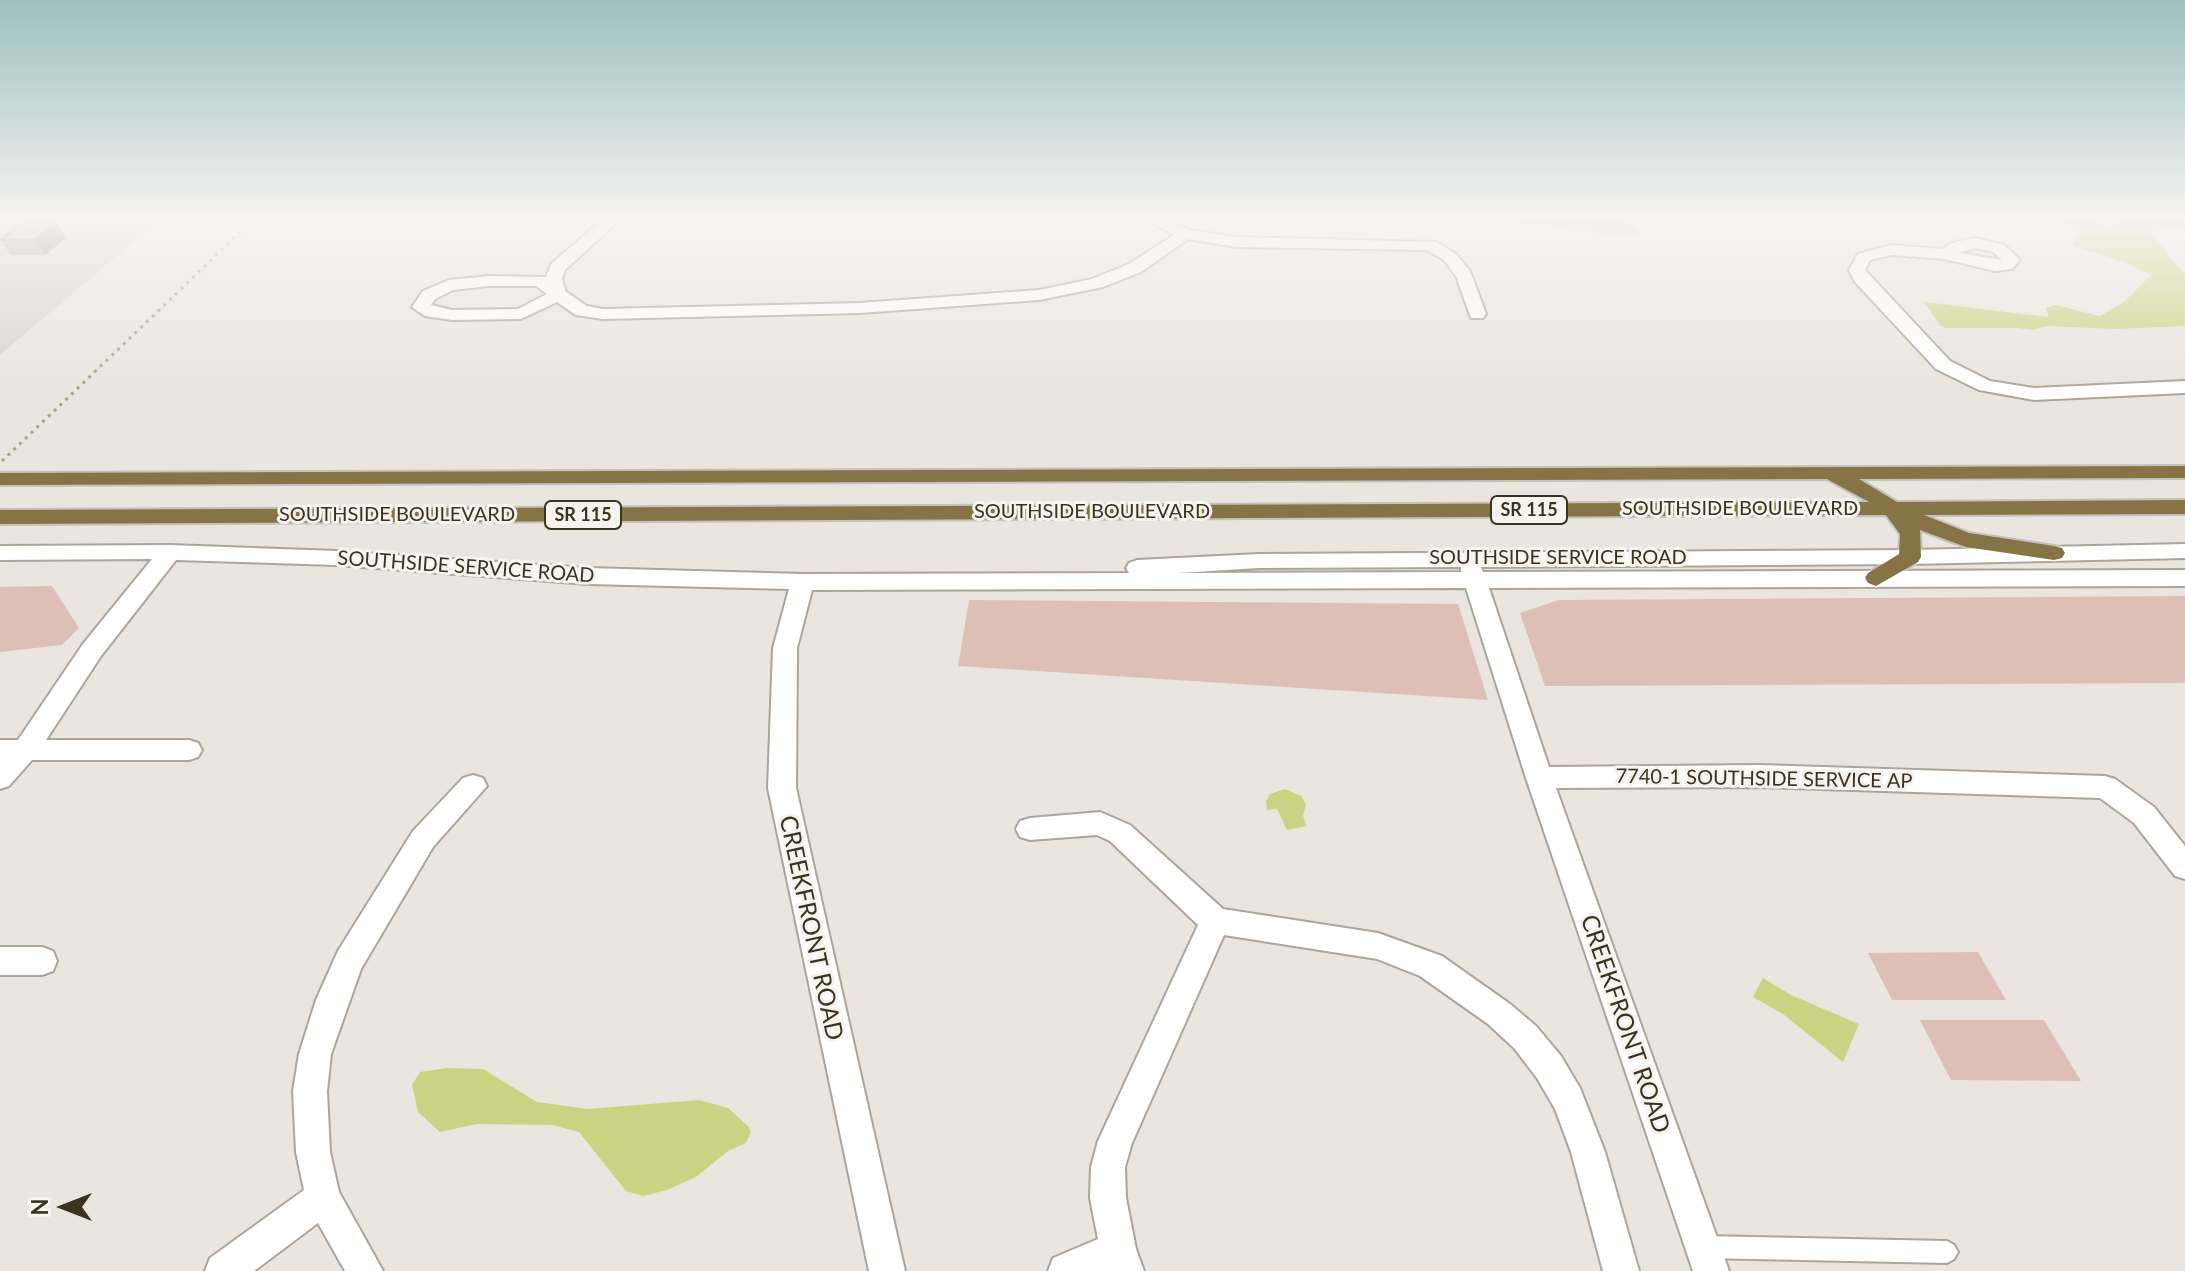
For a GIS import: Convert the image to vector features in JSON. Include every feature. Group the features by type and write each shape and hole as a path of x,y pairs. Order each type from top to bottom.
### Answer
{"highway":[{"name":"SOUTHSIDE BOULEVARD","path":"0,479 2185,472"},
{"path":"1828,474 1868,491 1893,509 1966,540 2054,553"},
{"name":"SOUTHSIDE BOULEVARD","path":"0,517 2185,507"},
{"path":"1876,578 1910,557 1911,534 1893,509"}],"street":[{"path":"555,275 558,294"},
{"path":"558,294 521,314 452,315 421,307 429,295 449,285 540,281 582,311 603,314 860,308 1067,291 1113,275"},
{"path":"1464,275 1477,314"},
{"path":"1860,275 1943,365 1986,386 2034,394 2185,387"},
{"name":"SOUTHSIDE SERVICE ROAD","path":"0,553 170,552 336,558 588,576 803,582 1472,570 2185,551"},
{"path":"0,778 13,750 170,552"},
{"path":"1472,570 1539,778"},
{"name":"SOUTHSIDE SERVICE ROAD","path":"1472,570 1876,578 2185,578"},
{"name":"CREEKFRONT ROAD","path":"803,582 785,648 782,788 887,1271"},
{"path":"13,750 189,750"},
{"name":"7740-1 SOUTHSIDE SERVICE AP","path":"1539,778 1760,776 2105,787 2144,815 2185,867"},
{"name":"CREEKFRONT ROAD","path":"1539,778 1707,1259"},
{"path":"365,1271 323,1198 313,1152 310,1091 315,1054 332,1000 349,961 423,839 473,786"},
{"path":"1030,829 1100,823 1120,833 1215,921 1378,946 1431,966 1499,1014 1525,1037 1549,1067 1568,1100 1588,1152 1621,1271"},
{"path":"1066,1271 1122,1260 1108,1198 1108,1167 1115,1141 1215,921"},
{"path":"0,961 42,961"},
{"path":"223,1271 323,1198"}],"lane":[{"path":"1707,1259 1947,1252"}],"path":[{"path":"0,463 195,275"}],"shaded area":[{"path":"0,275 94,275 0,355"},
{"path":"2151,275 2185,275 2185,326 2115,329 2047,326 2033,330 1945,328 1924,302 2049,317 2046,308 2055,305 2100,316 2124,302"},
{"path":"52,586 79,628 62,645 0,652 0,587"},
{"path":"2185,596 2185,683 1545,686 1520,613 1559,600"},
{"path":"969,600 1458,604 1488,700 958,666"},
{"path":"1285,789 1301,796 1306,804 1303,816 1307,826 1287,830 1277,809 1267,810 1266,801 1270,794"},
{"path":"1978,952 2006,1000 1892,1000 1868,953"},
{"path":"1763,978 1791,995 1859,1024 1843,1062 1783,1014 1753,997"},
{"path":"1920,1020 2044,1020 2081,1081 1951,1080"},
{"path":"447,1068 483,1069 537,1102 588,1109 699,1100 728,1108 751,1132 746,1143 728,1151 696,1177 667,1190 643,1196 626,1191 579,1132 552,1125 477,1124 440,1132 418,1112 412,1085 420,1072"}]}
